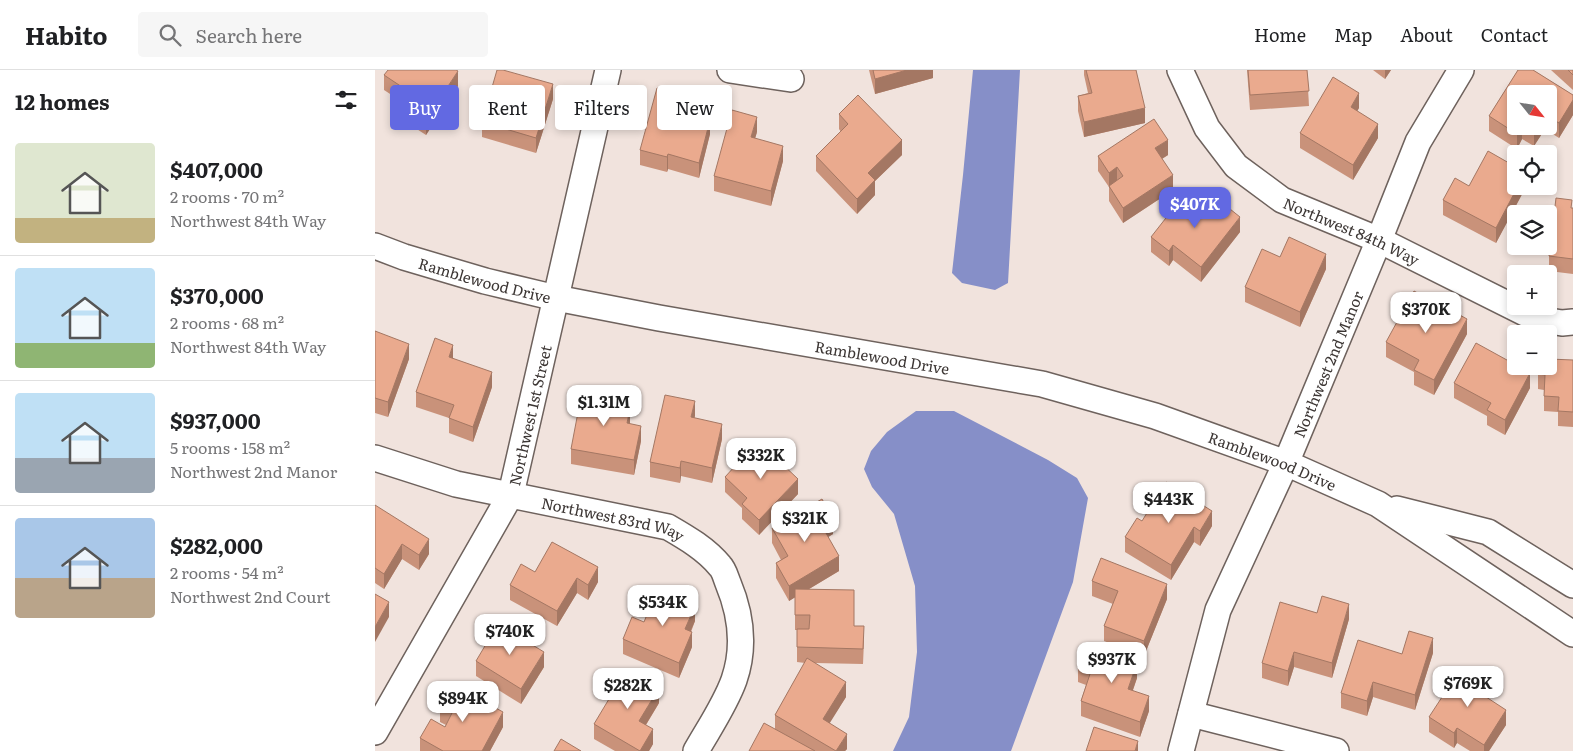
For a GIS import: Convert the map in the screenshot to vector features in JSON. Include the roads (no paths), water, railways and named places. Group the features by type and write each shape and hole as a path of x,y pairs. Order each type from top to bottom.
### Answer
{"street":[{"name":"Northwest 1st Street","path":"375,732 511,494 608,70"},
{"path":"731,70 791,79"},
{"name":"Northwest 2nd Manor","path":"1181,751 1218,610 1286,463 1418,142 1461,70"},
{"name":"Northwest 84th Way","path":"1180,72 1207,128 1236,166 1281,200 1379,240 1537,319 1562,323 1573,322"},
{"name":"Ramblewood Drive","path":"375,246 404,257 485,281 556,298 659,318 1042,384 1155,416 1286,463 1378,504 1573,634"},
{"name":"Northwest 83rd Way","path":"375,458 456,484 668,527 696,543 721,567 734,598 740,625 741,650 734,679 721,707 696,751"},
{"name":"Ramblewood Drive","path":"1378,504 1488,532 1573,585"},
{"path":"1191,714 1336,751"}],"water":[{"path":"973,70 1020,70 1008,283 995,290 962,283 952,273"},
{"path":"916,411 954,411 1048,460 1077,478 1088,498 1073,582 1011,751 893,751 909,717 917,652 915,586 894,514 872,487 864,469 871,451 887,432"}]}
